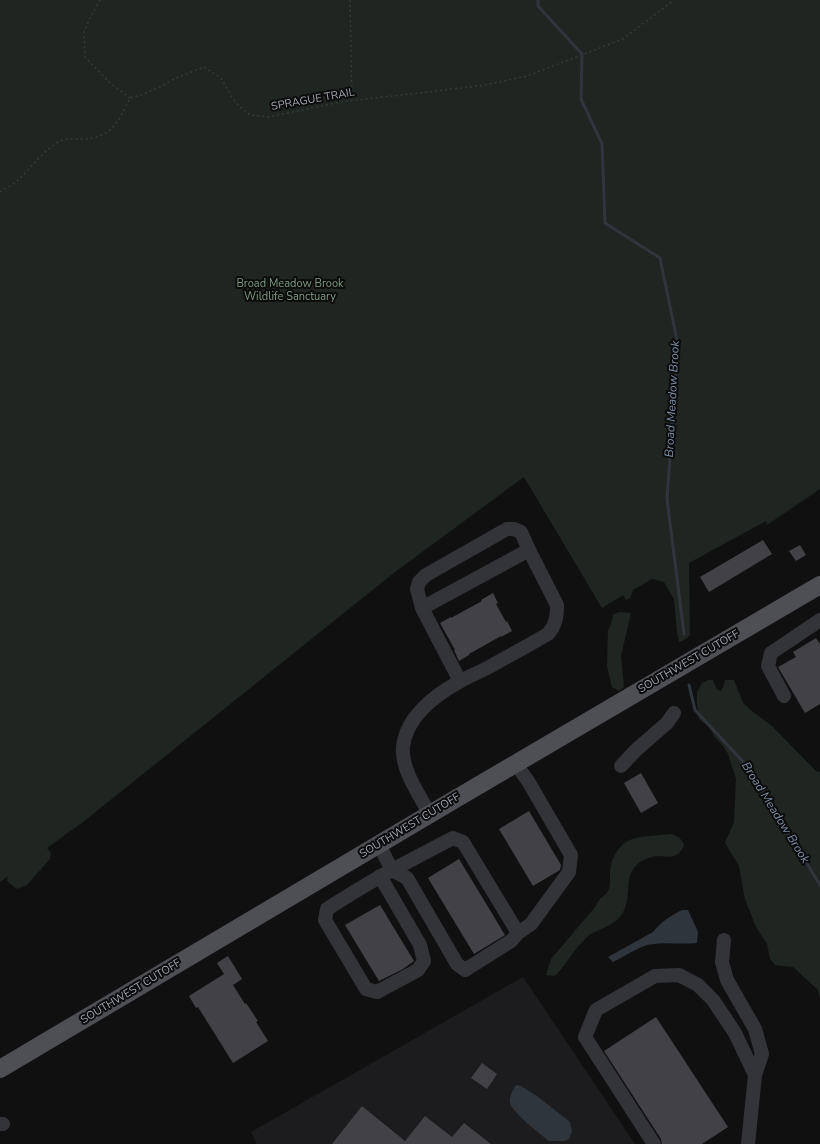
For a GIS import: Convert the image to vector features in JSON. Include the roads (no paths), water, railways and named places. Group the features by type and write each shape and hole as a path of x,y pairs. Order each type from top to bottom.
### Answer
{"main road":[{"name":"SOUTHWEST CUTOFF","path":"0,1069 515,763 819,589"}],"lane":[{"path":"430,814 413,784 405,762 403,747 406,733 412,721 420,711 439,694 460,681 488,668 548,634 552,630 556,621 557,605 521,532 514,529 507,529 426,575 419,582 417,589 422,608 460,681"},
{"path":"422,608 529,550"},
{"path":"784,696 768,666 771,653 820,620"},
{"path":"621,766 636,750 667,723 674,713"},
{"path":"386,873 407,878 457,964 465,970 511,941 518,933 532,924 569,872 571,855 528,781 515,763"},
{"path":"379,845 386,873 420,945 424,961 418,970 377,992 366,990 325,920 327,909 386,873 453,838 463,842 518,933"},
{"path":"724,940 722,962 727,980 755,1029 762,1054 755,1075 748,1144"},
{"path":"654,1144 585,1038 596,1010 655,976 679,975 698,985 713,1000 735,1033 755,1075"}],"waterway":[{"name":"Broad Meadow Brook","path":"538,0 538,6 582,54 581,99 602,144 605,223 660,258 678,345 667,499 684,634"},
{"name":"Broad Meadow Brook","path":"689,685 695,710 747,766 820,885"}],"park label":[{"name":"Broad Meadow Brook Wildlife Sanctuary","path":"290,290"}]}
